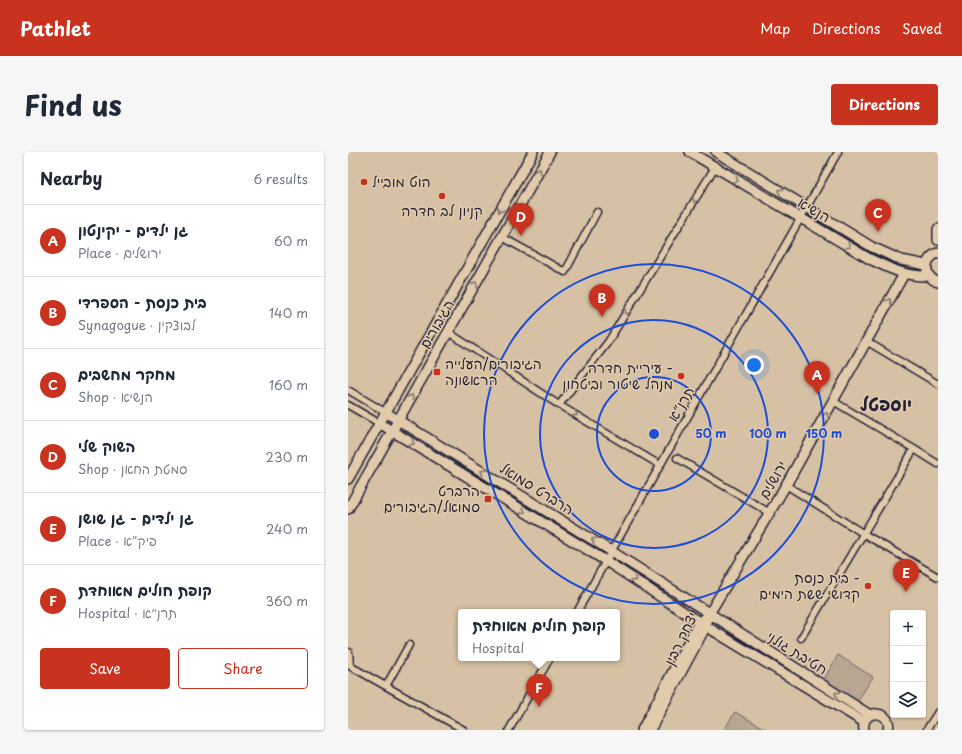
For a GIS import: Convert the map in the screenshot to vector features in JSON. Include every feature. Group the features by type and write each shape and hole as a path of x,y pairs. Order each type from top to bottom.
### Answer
{"street":[{"name":"הגיבורים","path":"348,479 533,152"},
{"name":"הגיבורים","path":"348,509 550,152"},
{"name":"הנשיא","path":"690,152 868,258 904,274 929,276"},
{"name":"הנשיא","path":"716,152 872,246 901,260 926,265"},
{"name":"תרנ״א","path":"579,609 838,152"},
{"path":"559,405 608,342 715,167"},
{"path":"502,237 565,272 597,212"},
{"path":"938,229 938,240"},
{"path":"938,253 930,257 926,265 929,276 938,282"},
{"name":"ירושלים","path":"709,614 786,486 904,274"},
{"path":"448,332 559,405 660,465"},
{"path":"866,342 938,384"},
{"name":"הרברט סמואל","path":"348,390 611,551 709,614"},
{"path":"833,401 938,464"},
{"name":"הרברט סמואל","path":"348,405 606,561 702,624"},
{"path":"802,638 914,449"},
{"path":"676,458 770,513"},
{"path":"786,486 938,577"},
{"name":"יצחק רבין","path":"642,730 709,614"},
{"name":"חטיבת גולני","path":"709,614 866,723"},
{"name":"יצחק רבין","path":"650,730 702,624"},
{"name":"חטיבת גולני","path":"702,624 866,723"},
{"path":"386,686 409,646"},
{"path":"349,652 350,666 464,730"},
{"path":"509,730 548,661"},
{"path":"927,730 938,712"},
{"path":"866,723 877,714 884,716 890,729"}],"shaded area":[{"path":"838,655 873,677 857,702 823,681"},
{"path":"735,712 767,730 724,730"}],"place":[{"name":"הוט מובייל","path":"364,182"},
{"name":"קניון לב חדרה","path":"442,196"},
{"name":"מחקר מחשבים","path":"878,232"},
{"name":"השוק שלי","path":"521,236"},
{"name":"בית כנסת - הספרדי","path":"602,317"},
{"name":"הגיבורים/העלייה הראשונה","path":"437,372"},
{"name":"עיריית חדרה - מנהל שיטור וביטחון","path":"681,376"},
{"name":"גן ילדים - יקינטון","path":"817,394"},
{"name":"הרברט סמואל/הגיבורים","path":"488,499"},
{"name":"בית כנסת - קדושי ששת הימים","path":"868,586"},
{"name":"גן ילדים - גן שושן","path":"906,592"},
{"name":"קופת חולים מאוחדת","path":"539,707"}],"district":[{"name":"יוספטל","path":"886,405"}]}
